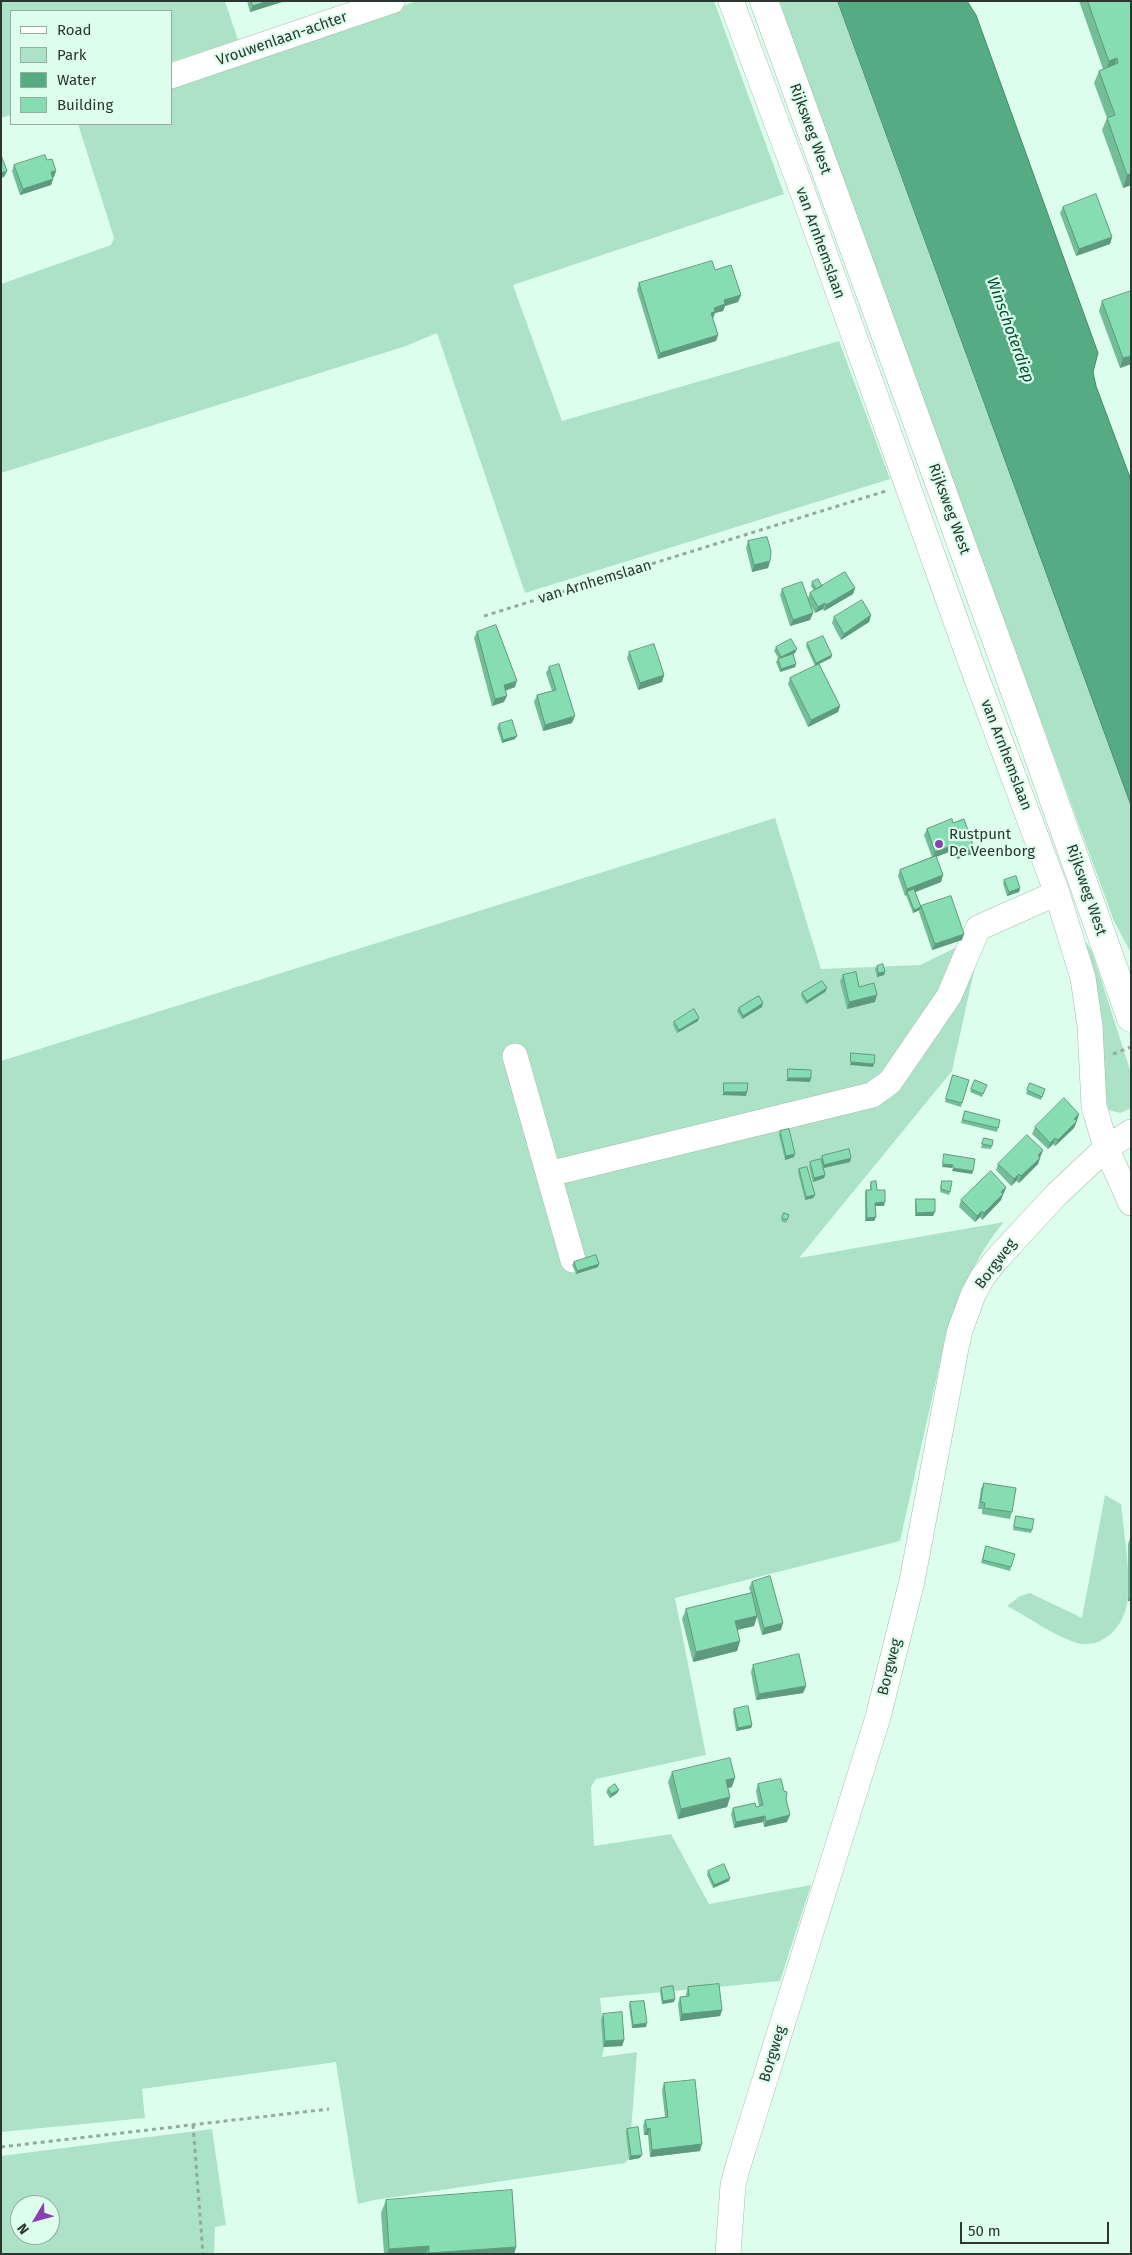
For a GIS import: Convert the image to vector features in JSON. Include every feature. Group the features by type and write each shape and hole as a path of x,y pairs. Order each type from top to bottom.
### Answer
{"main road":[{"name":"Rijksweg West","path":"764,1 1025,717 1131,1018"}],"street":[{"name":"Vrouwenlaan-achter","path":"172,76 392,1"},
{"name":"van Arnhemslaan","path":"731,1 803,194 906,485 1057,893 1083,978 1090,1026 1092,1092 1106,1148"},
{"path":"549,1174 872,1095 890,1082 949,996 978,928 1057,893"},
{"path":"515,1056 573,1260"},
{"name":"Borgweg","path":"728,2254 733,2186 738,2166 882,1699 912,1581 956,1348 966,1312 982,1278 1056,1194 1106,1148 1131,1132"},
{"path":"1106,1148 1131,1203"}],"path":[{"name":"van Arnhemslaan","path":"484,616 906,485"},
{"path":"1,2147 329,2109"},
{"path":"193,2125 203,2254"}],"green space":[{"path":"1,1 225,1 238,40 172,62 172,10 10,10 10,115 1,118"},
{"path":"417,1 714,1 784,194 513,285 562,421 839,341 890,479 525,593 437,333 406,346 1,473 1,284 111,245 114,238 78,125 172,125 172,84"},
{"path":"778,1 838,1 1131,805 1131,953 1114,921"},
{"path":"775,818 821,969 920,965 982,935 952,1071 799,1258 1004,1222 994,1234 970,1274 947,1331 900,1541 675,1598 706,1755 596,1779 591,1787 594,1846 671,1834 709,1904 811,1885 780,1981 600,1998 605,2043 602,2057 637,2052 629,2159 625,2163 374,2200 358,2204 336,2062 142,2089 145,2118 1,2132 1,1061"},
{"path":"1086,942 1092,951 1131,1073 1131,1108 1121,1113 1108,1110"},
{"path":"1105,1495 1121,1504 1128,1573 1127,1605 1115,1630 1101,1641 1083,1644 1055,1634 1007,1606 1020,1596 1030,1593 1082,1618"},
{"path":"212,2129 226,2225 215,2227 214,2254 1,2254 1,2156"}],"water":[{"name":"Winschoterdiep","path":"838,1 967,1 976,15 1098,353 1093,372 1096,386 1131,480 1131,805"}],"building":[{"path":"251,1 268,1 253,6"},
{"path":"1088,1 1131,1 1131,174 1127,175 1107,118 1115,115 1099,71 1118,63 1117,58 1109,61"},
{"path":"1,155 7,171 1,173"},
{"path":"45,155 47,160 52,159 56,171 51,172 53,179 23,189 14,165"},
{"path":"1096,194 1112,237 1079,249 1063,207"},
{"path":"712,261 715,270 731,265 741,295 724,300 725,304 714,308 715,312 711,313 718,335 660,353 639,283"},
{"path":"1131,291 1131,356 1123,358 1102,301"},
{"path":"767,537 771,551 770,561 754,565 748,541"},
{"path":"845,572 855,588 826,605 825,603 818,607 810,593"},
{"path":"818,579 822,586 816,589 812,582"},
{"path":"802,582 813,613 793,620 782,589"},
{"path":"862,600 871,615 844,634 834,617"},
{"path":"496,625 517,681 504,685 507,696 495,699 477,632"},
{"path":"823,636 832,655 816,663 807,643"},
{"path":"791,639 797,649 781,657 776,647"},
{"path":"654,644 664,675 640,683 629,652"},
{"path":"793,654 796,664 781,669 778,659"},
{"path":"559,664 575,716 545,725 537,695 556,690 549,667"},
{"path":"819,664 840,706 811,720 790,678"},
{"path":"512,720 517,736 503,740 499,724"},
{"path":"952,819 953,823 964,819 974,848 960,853 956,844 935,852 927,829"},
{"path":"936,856 943,875 907,889 900,870"},
{"path":"1016,876 1020,888 1009,892 1004,880"},
{"path":"914,889 921,907 914,910 907,892"},
{"path":"951,896 964,934 935,944 921,906"},
{"path":"883,964 885,972 878,973 877,966"},
{"path":"856,972 859,987 874,983 877,995 849,1002 843,975"},
{"path":"822,981 827,988 807,1001 802,993"},
{"path":"759,996 763,1003 743,1016 739,1008"},
{"path":"694,1009 699,1018 679,1030 674,1022"},
{"path":"851,1053 875,1055 874,1064 851,1062"},
{"path":"788,1069 811,1070 811,1078 788,1078"},
{"path":"953,1075 969,1080 962,1103 946,1099"},
{"path":"975,1080 987,1085 983,1094 971,1089"},
{"path":"724,1083 748,1083 747,1092 724,1092"},
{"path":"1030,1083 1045,1089 1042,1097 1027,1090"},
{"path":"1064,1098 1079,1114 1074,1119 1077,1121 1058,1140 1055,1138 1050,1143 1035,1127"},
{"path":"965,1111 1000,1120 998,1128 963,1120"},
{"path":"789,1129 795,1154 786,1156 780,1131"},
{"path":"1027,1135 1043,1150 1038,1155 1040,1158 1021,1176 1019,1174 1014,1179 998,1164"},
{"path":"984,1138 993,1140 992,1146 982,1144"},
{"path":"849,1149 851,1158 824,1165 822,1156"},
{"path":"944,1154 975,1159 973,1171 953,1168 953,1165 943,1164"},
{"path":"821,1159 825,1175 814,1178 810,1162"},
{"path":"807,1167 815,1195 806,1197 799,1169"},
{"path":"991,1171 1006,1187 1001,1192 1003,1194 984,1213 982,1211 977,1216 961,1200"},
{"path":"876,1181 877,1190 885,1190 885,1202 875,1203 876,1217 867,1218 866,1190 871,1190 871,1182"},
{"path":"942,1181 952,1181 950,1192 941,1189"},
{"path":"916,1199 935,1199 935,1212 917,1213"},
{"path":"784,1213 789,1215 787,1220 782,1218"},
{"path":"596,1255 599,1264 577,1271 574,1262"},
{"path":"984,1483 1016,1488 1012,1512 984,1508 985,1503 981,1502"},
{"path":"1016,1516 1034,1519 1032,1530 1014,1527"},
{"path":"986,1546 1015,1554 1011,1567 983,1560"},
{"path":"770,1576 783,1623 764,1628 752,1582"},
{"path":"752,1593 757,1616 735,1621 740,1641 696,1652 686,1609"},
{"path":"799,1654 806,1686 759,1694 753,1665"},
{"path":"748,1706 752,1725 738,1728 734,1709"},
{"path":"730,1758 735,1778 726,1780 730,1797 681,1809 672,1772"},
{"path":"781,1779 784,1791 787,1792 786,1799 790,1815 766,1821 765,1816 736,1822 733,1808 755,1803 756,1807 763,1805 758,1784"},
{"path":"615,1784 619,1790 611,1794 608,1789"},
{"path":"724,1864 730,1878 714,1885 708,1871"},
{"path":"719,1984 722,2010 682,2014 680,1997 689,1996 688,1987"},
{"path":"673,1986 675,1999 663,2001 661,1988"},
{"path":"644,2001 647,2023 633,2025 630,2002"},
{"path":"622,2012 624,2040 605,2041 603,2014"},
{"path":"695,2080 702,2144 652,2150 650,2128 647,2129 645,2120 668,2117 664,2083"},
{"path":"638,2127 642,2155 631,2156 627,2129"},
{"path":"512,2190 516,2247 429,2253 429,2246 389,2249 386,2200"}],"place":[{"name":"Rustpunt De Veenborg","path":"939,844"}]}
